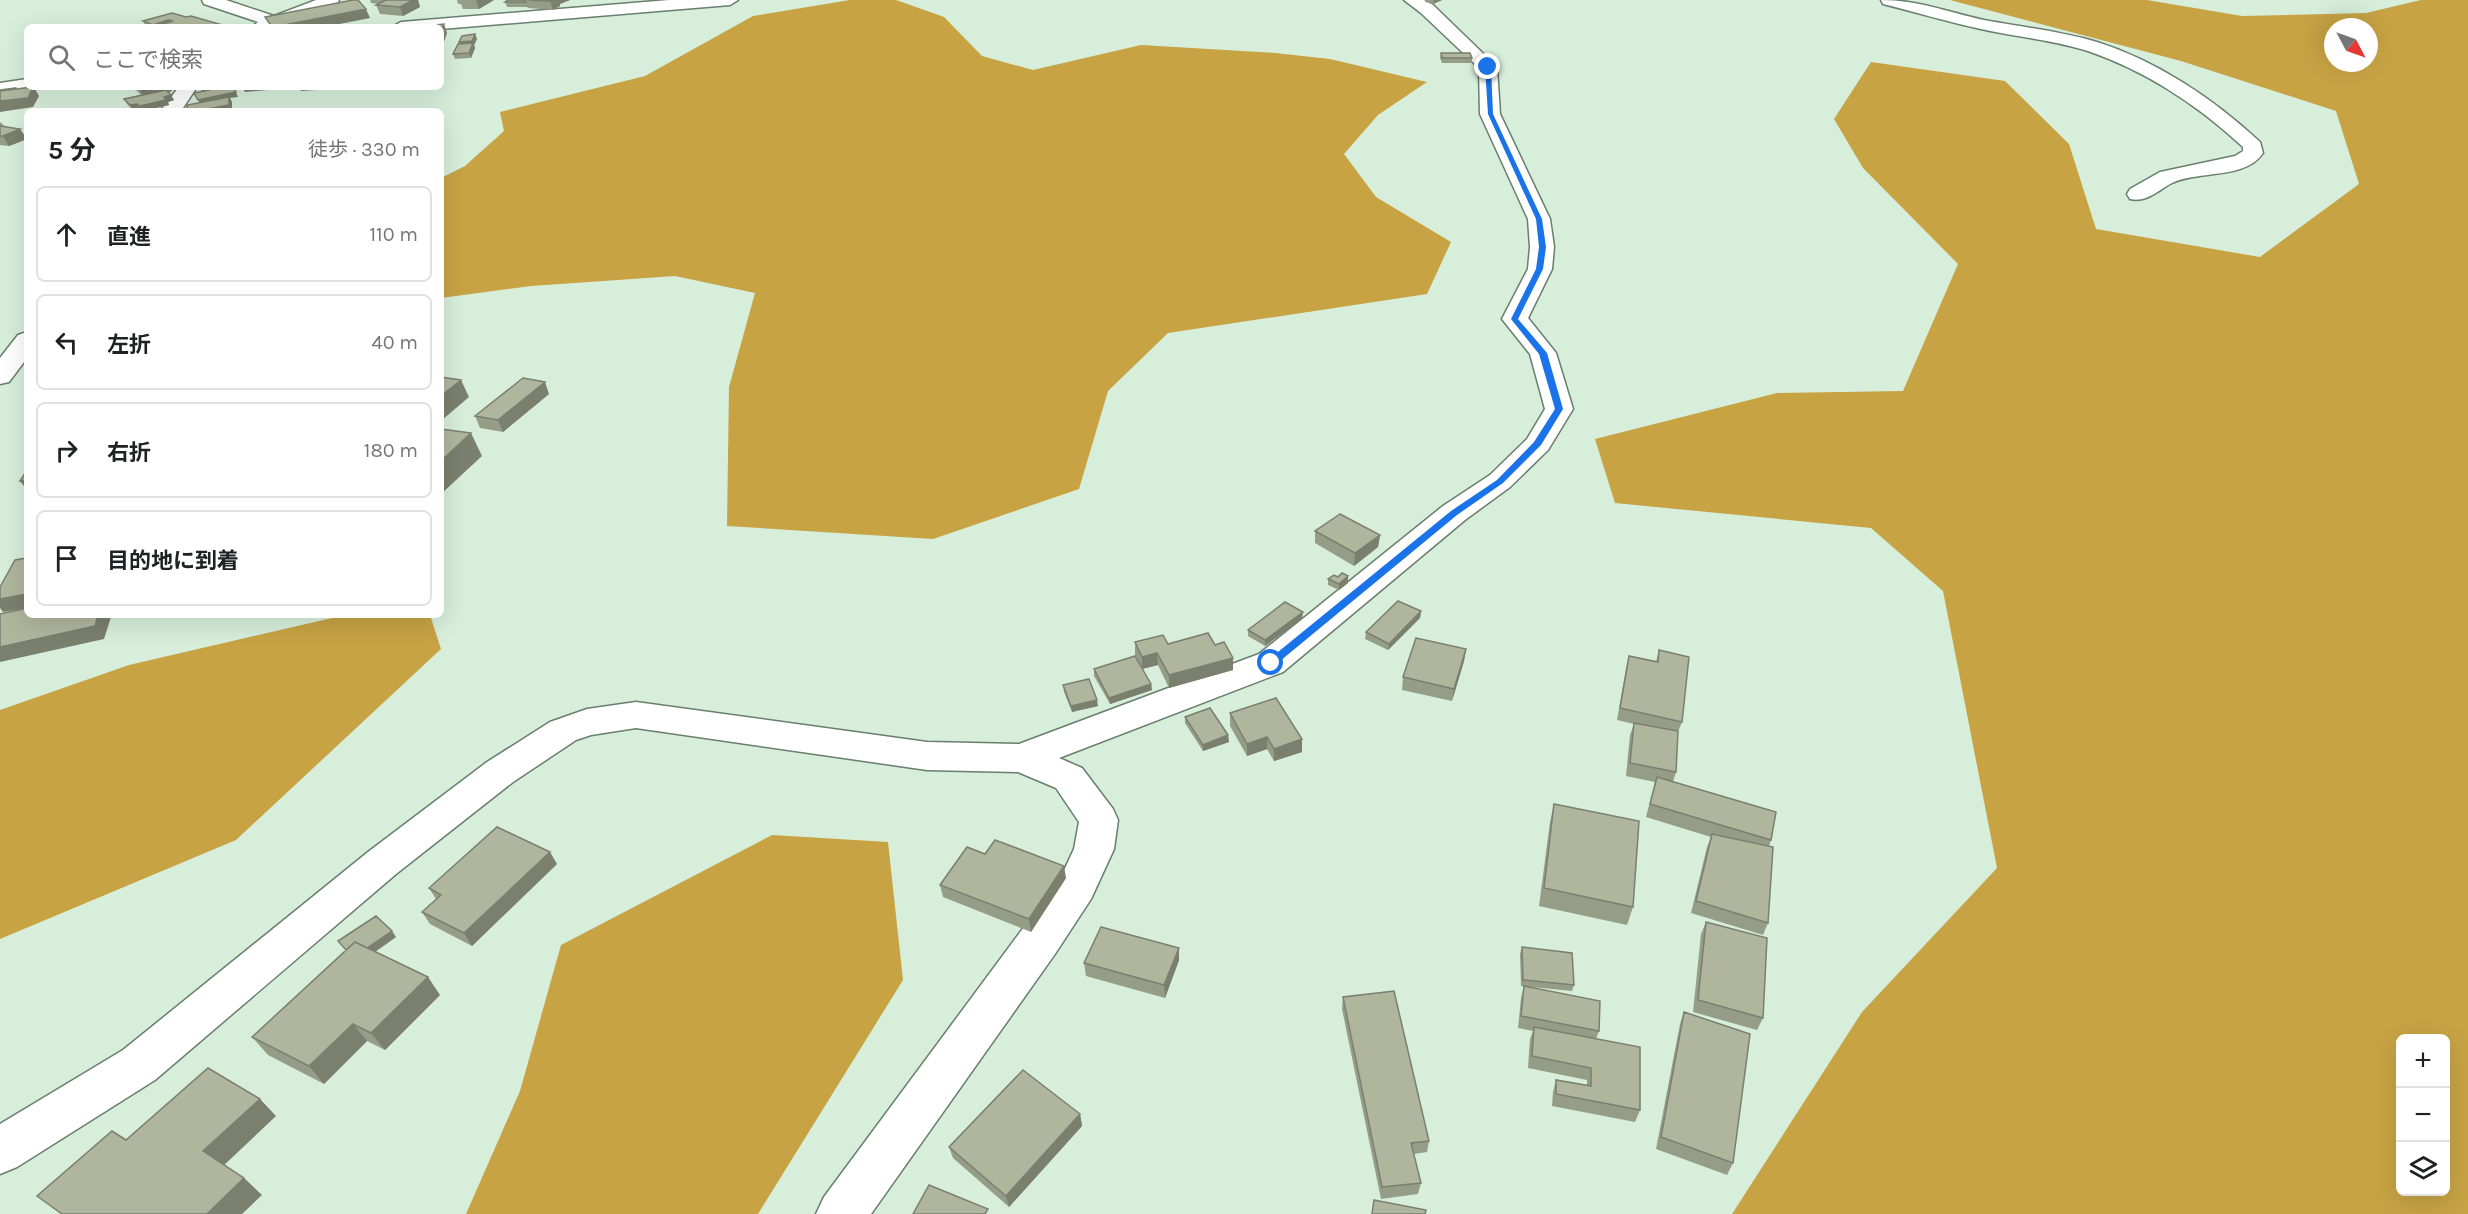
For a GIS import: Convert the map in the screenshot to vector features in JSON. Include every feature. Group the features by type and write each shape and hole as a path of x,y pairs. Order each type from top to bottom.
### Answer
{"street":[{"path":"210,0 268,24 331,0"},
{"path":"438,24 730,0"},
{"path":"1889,0 1921,11 2090,46 2113,54 2200,103 2233,125 2253,146 2253,153 2242,161 2168,177 2138,194"},
{"path":"0,1151 139,1065 382,863 500,772 563,731 587,722 636,715 927,756 970,759 1021,758 1271,663 1454,513 1500,482 1538,444 1559,409 1543,353 1515,319 1540,269 1542,247 1539,219 1491,114 1488,67 1427,4"},
{"path":"0,89 24,85"},
{"path":"173,108 180,102 186,90"},
{"path":"0,376 24,344"},
{"path":"841,1214 1041,941 1077,887 1094,849 1099,820 1069,778 1021,758"}],"shaded area":[{"path":"850,0 896,0 944,17 982,56 1033,70 1141,45 1275,53 1330,59 1427,82 1378,115 1344,154 1376,197 1451,242 1427,294 1168,333 1108,391 1079,489 933,539 727,526 729,387 755,293 675,276 531,286 444,298 444,176 465,166 504,131 500,112 645,76 753,16"},
{"path":"1950,0 2147,0 2242,16 2366,13 2421,0 2468,0 2468,1214 1732,1214 1862,1012 1997,868 1943,591 1871,528 1615,503 1595,439 1777,393 1903,391 1958,264 1863,168 1834,119 1871,62 2005,81 2069,144 2096,229 2260,257 2359,184 2336,111 2181,61"},
{"path":"332,618 431,618 441,649 236,840 0,939 0,710 129,665"},
{"path":"772,835 888,842 903,980 758,1214 466,1214 520,1091 561,945"}],"building":[{"path":"353,0 358,0 366,9 289,24 270,24 265,17"},
{"path":"386,0 413,0 400,7 376,5"},
{"path":"525,0 526,2 505,2"},
{"path":"172,13 219,24 163,24 173,21 168,20 150,24 143,21"},
{"path":"475,34 472,41 459,42 462,36"},
{"path":"473,43 469,53 453,54 458,44"},
{"path":"1441,53 1470,53 1472,58 1442,58"},
{"path":"24,88 24,90 32,90 28,98 0,101 0,91"},
{"path":"166,90 171,95 164,97 166,100 140,106 130,105 124,99"},
{"path":"208,90 234,90 236,92 198,100 194,93"},
{"path":"229,97 229,105 213,108 187,108 187,105"},
{"path":"0,126 20,129 0,136"},
{"path":"444,377 461,380 444,394"},
{"path":"523,378 545,382 498,420 475,416"},
{"path":"444,429 471,433 444,458"},
{"path":"1340,514 1380,535 1355,553 1315,531"},
{"path":"24,558 24,595 0,599 0,587 15,560"},
{"path":"1342,573 1348,576 1339,584 1328,579 1334,575 1338,577"},
{"path":"1398,601 1421,611 1389,644 1366,632"},
{"path":"1285,602 1303,612 1265,640 1248,630"},
{"path":"24,609 24,618 97,618 95,626 0,647 0,614"},
{"path":"1208,633 1215,645 1224,642 1233,658 1169,675 1157,653 1142,657 1135,642 1163,635 1168,644"},
{"path":"1416,638 1466,649 1454,689 1403,677"},
{"path":"1659,650 1689,657 1682,722 1620,708 1629,656 1658,662"},
{"path":"1135,656 1151,684 1109,698 1094,669"},
{"path":"1089,679 1097,700 1071,706 1063,685"},
{"path":"1276,698 1302,739 1274,749 1267,737 1247,744 1230,713"},
{"path":"1210,708 1228,735 1203,745 1185,717"},
{"path":"1634,723 1678,731 1676,772 1630,763"},
{"path":"1657,777 1776,812 1771,840 1650,804"},
{"path":"1554,804 1639,821 1633,907 1544,888"},
{"path":"497,827 550,852 464,933 422,912 441,895 429,888"},
{"path":"1712,834 1773,847 1768,923 1696,901"},
{"path":"995,840 1064,866 1029,919 940,885 967,847 985,854"},
{"path":"376,916 392,931 367,948 355,942 346,950 338,941"},
{"path":"1706,922 1767,938 1763,1018 1698,1000"},
{"path":"1101,927 1179,948 1164,985 1084,963"},
{"path":"355,942 428,977 371,1033 353,1024 309,1066 252,1037"},
{"path":"1522,947 1572,953 1574,985 1523,980"},
{"path":"1524,986 1600,1001 1599,1031 1521,1016"},
{"path":"1394,991 1429,1141 1411,1143 1421,1183 1382,1187 1343,997"},
{"path":"1684,1012 1750,1034 1733,1163 1661,1137"},
{"path":"1534,1027 1640,1047 1640,1110 1556,1094 1556,1080 1591,1086 1591,1068 1532,1056"},
{"path":"208,1068 260,1099 203,1151 244,1178 207,1214 62,1214 37,1196 112,1131 126,1140"},
{"path":"1023,1070 1080,1114 1006,1196 949,1147"},
{"path":"929,1185 988,1209 985,1214 913,1214"},
{"path":"1374,1200 1426,1210 1425,1214 1372,1214"}],"route":[{"path":"1271,663 1454,513 1500,482 1538,444 1559,409 1543,353 1515,319 1540,269 1542,247 1539,219 1491,114 1488,67"}]}
